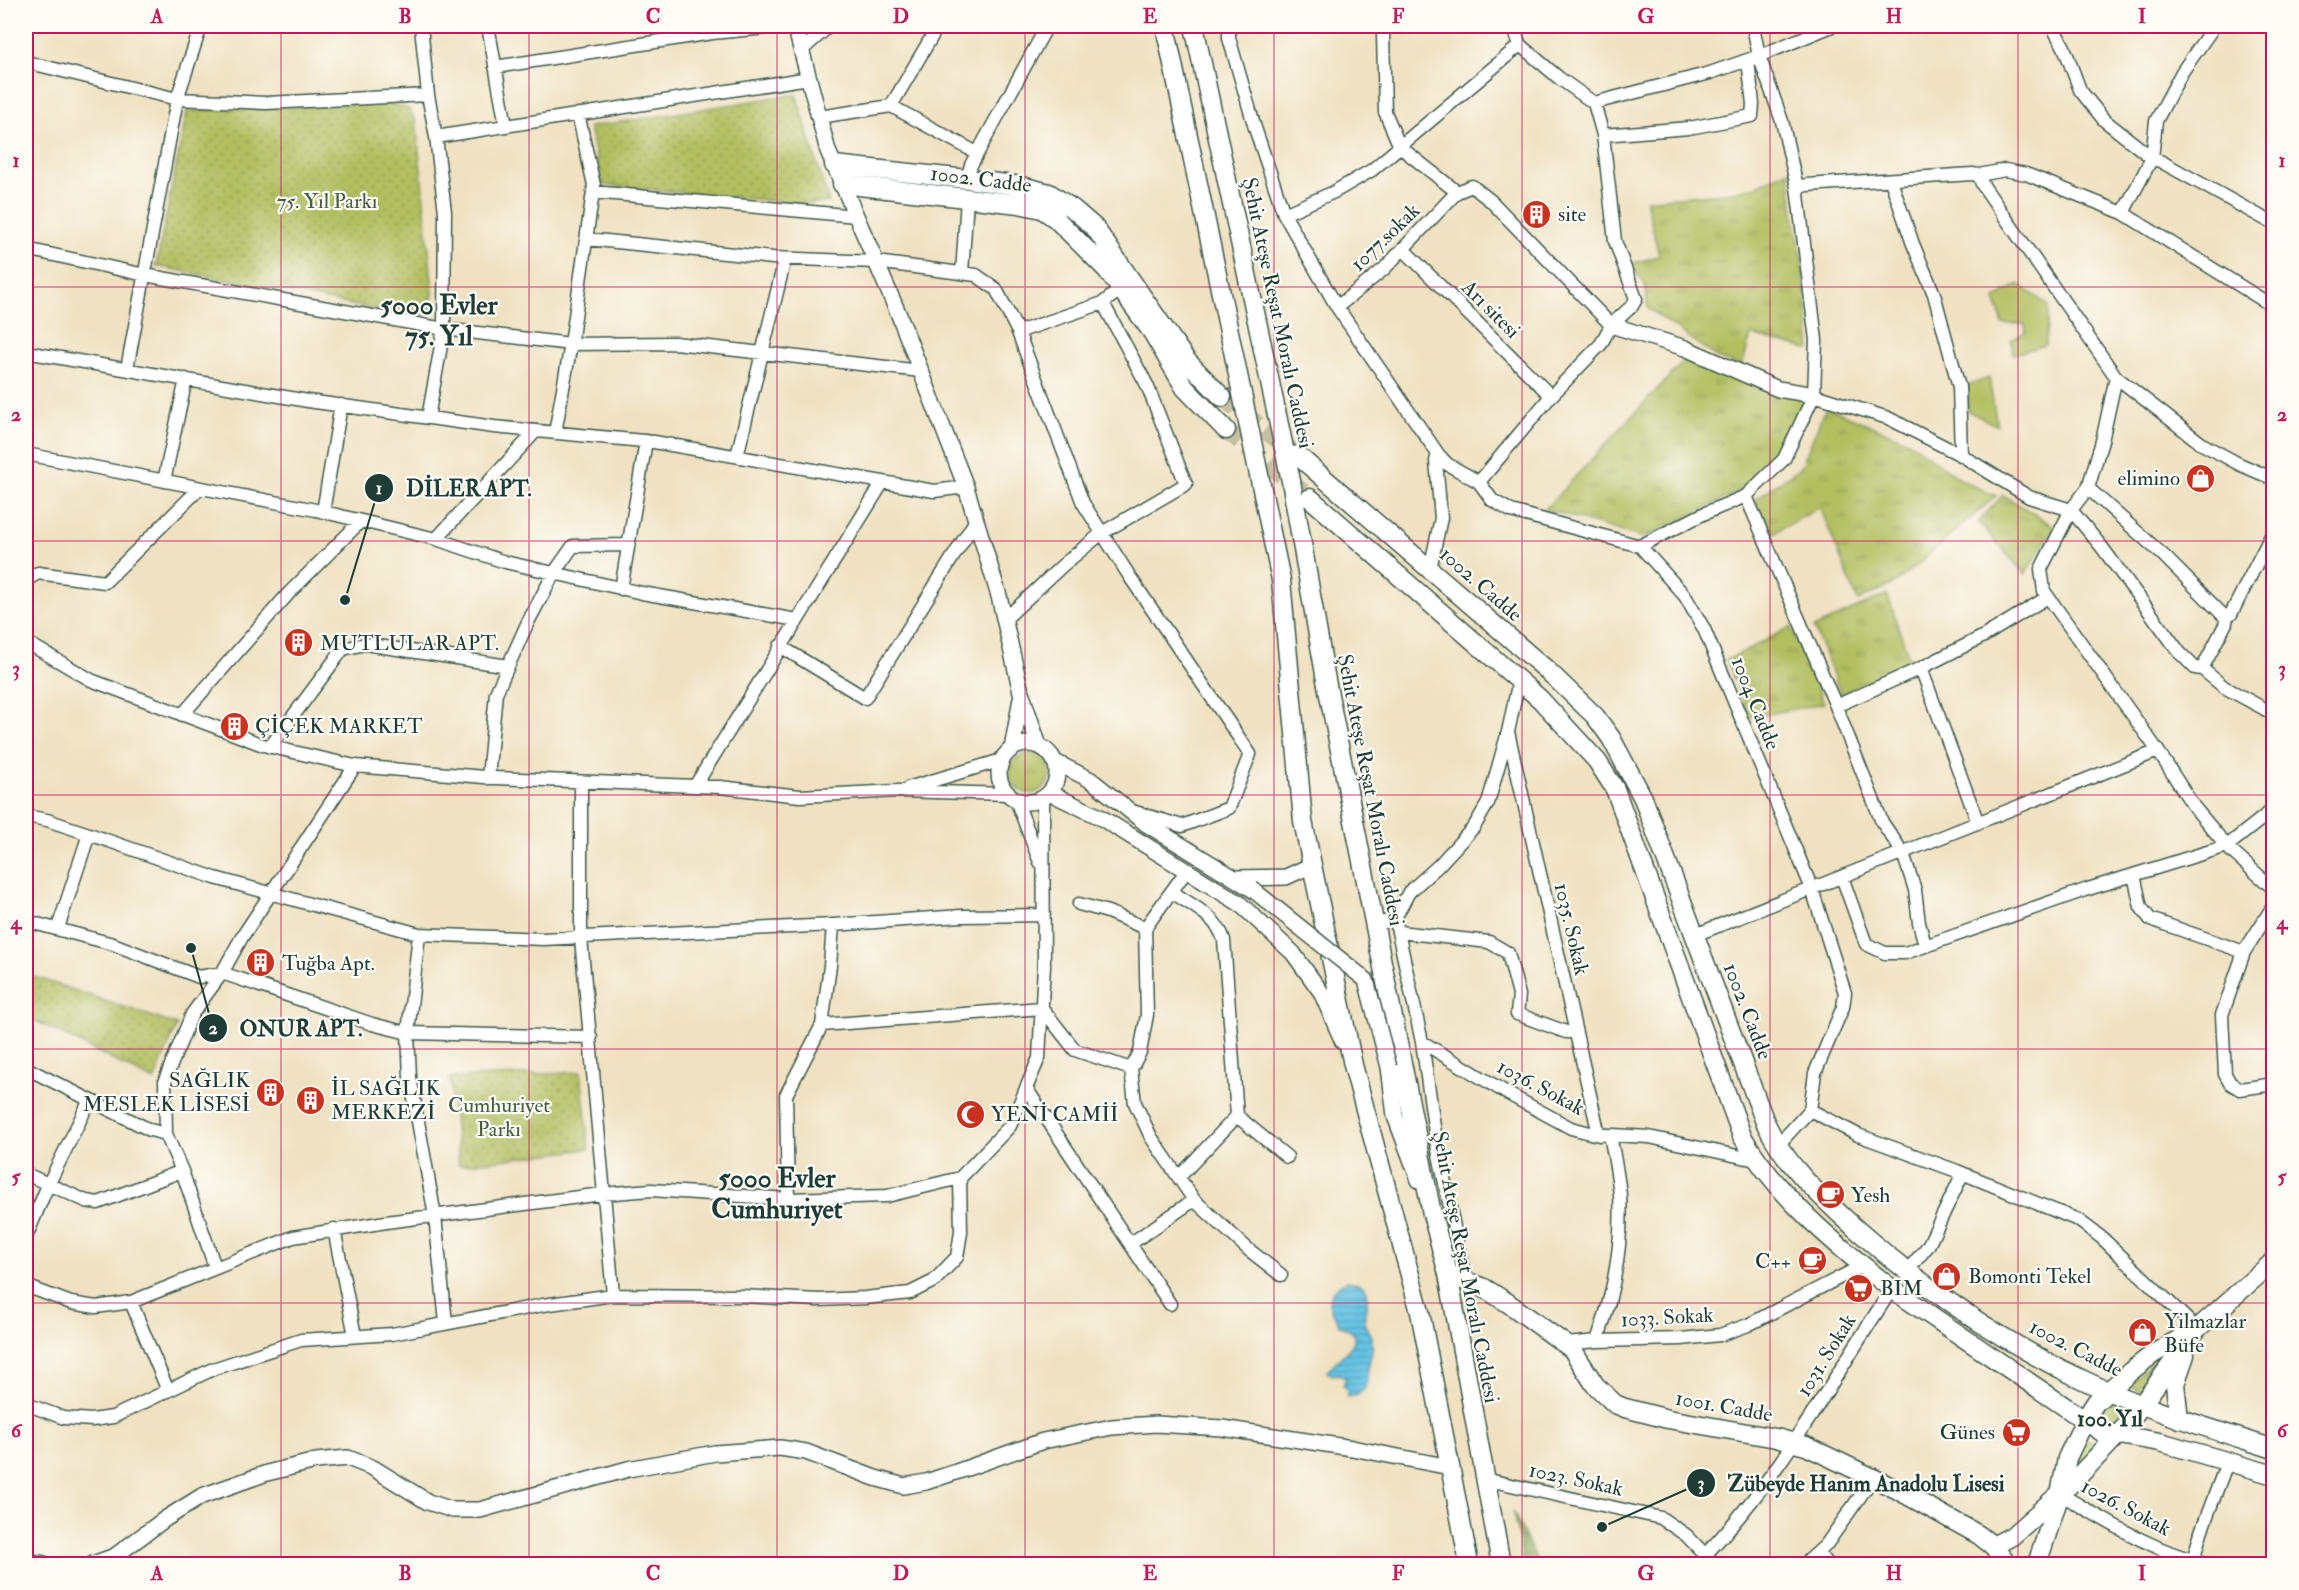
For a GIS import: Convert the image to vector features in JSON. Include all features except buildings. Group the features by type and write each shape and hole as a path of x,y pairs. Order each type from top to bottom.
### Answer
{"main road":[{"path":"1165,26 1281,580 1303,821 1353,1065 1420,1312 1469,1564"},
{"name":"Şehit Ateşe Reşat Moralı Caddesi","path":"1194,26 1291,481 1326,680 1432,1214 1448,1274 1501,1564"},
{"name":"1002. Cadde","path":"834,165 967,179 1049,193 1073,209 1095,228 1185,388 1226,430"},
{"path":"967,179 967,199"},
{"name":"1002. Cadde","path":"842,184 1019,204 1042,209 1126,286 1186,360 1222,397"},
{"name":"1002. Cadde","path":"1297,455 1535,660 1594,716 1620,752 1643,798 1765,1122 1777,1146 1792,1167 1818,1194 1881,1251 1962,1310 2064,1371 2179,1419 2274,1449"},
{"path":"1310,498 1519,680 1570,729 1597,761 1615,789 1742,1136 1756,1160 1801,1210 1862,1266 2102,1432 2160,1442 2274,1475"},
{"path":"1414,589 1430,569"},
{"path":"1519,680 1535,660"},
{"path":"1672,944 1695,935"},
{"path":"1756,1160 1777,1146"},
{"path":"2037,1564 2060,1494 2067,1458 2084,1421 2096,1402 2153,1354 2197,1329 2274,1261"},
{"path":"1892,1288 1908,1270"},
{"name":"1001. Cadde","path":"1448,1274 1484,1288 1566,1344 1580,1358 1604,1396 1625,1408 1668,1419 1806,1446 1919,1502 1998,1557"},
{"path":"1998,1557 2012,1536 2060,1494 2117,1435 2142,1405 2197,1329"},
{"path":"2179,1419 2175,1384 2179,1367 2197,1329"}],"street":[{"path":"127,369 177,99 201,26"},
{"path":"421,26 428,95 436,137 445,212 444,329 428,418"},
{"path":"488,26 506,126"},
{"path":"495,67 712,33 786,26"},
{"path":"795,26 828,151 921,371 966,487 1004,620 1021,692 1039,746"},
{"path":"802,50 829,26"},
{"path":"891,106 938,26"},
{"path":"967,179 970,165 1047,26"},
{"path":"1229,26 1229,38 1255,128 1284,214 1337,307 1438,454 1447,464 1479,482 1492,500 1511,511 1640,546 1703,514 1746,496 1784,459 1814,394 1816,340 1797,187 1782,121 1754,58"},
{"path":"1380,26 1383,33 1385,112 1400,147 1457,192 1472,186 1491,201 1611,326 1685,348 1778,389 1814,394 1888,418 1961,455 2029,497 2071,510 2101,546 2180,653 2195,668 2202,669 2224,687 2274,714"},
{"path":"1479,482 1551,396 1601,344 1611,326 1632,306 1636,298 1615,241 1602,135 1594,103 1520,45 1513,26"},
{"path":"1602,135 1689,128 1752,116 1753,26"},
{"path":"1594,103 1710,73 1754,58 1832,26"},
{"path":"2052,26 2064,47 2080,90 2104,120 2152,158 2160,160 2274,224"},
{"path":"2123,213 2152,158 2156,121 2182,72 2214,26"},
{"path":"1284,214 1334,192 1372,170 1520,45"},
{"path":"26,62 177,99 266,103 428,95"},
{"path":"436,137 809,78"},
{"path":"819,117 891,106 977,153"},
{"path":"555,433 571,344 594,185 578,114"},
{"path":"1797,187 1979,175 2005,170 2026,174 2123,213 2274,307"},
{"path":"1979,175 1982,184 2116,377 2202,444 2239,464 2274,479"},
{"path":"1891,181 1934,294 1959,387 1961,455"},
{"path":"593,192 856,216"},
{"name":"1077.sokak","path":"1337,307 1384,269 1457,192"},
{"path":"962,273 967,199"},
{"path":"587,239 785,259 876,262 976,275 996,289 1018,332 1083,503 1250,754 1229,808 1182,826 1131,811"},
{"path":"26,249 145,275 444,329 571,344 675,343 921,371"},
{"name":"Arı sitesi","path":"1403,249 1551,396"},
{"path":"737,456 785,259"},
{"path":"1018,332 1103,303 1126,286"},
{"path":"1004,620 1063,565 1102,533 1186,484 1147,385 1103,303"},
{"path":"26,352 428,418 646,441 934,491 966,487"},
{"path":"2116,377 2102,441 2088,488 2071,510 2041,569 2044,591 2158,751 2194,807 2227,846 2274,889"},
{"path":"164,480 186,379"},
{"path":"323,512 341,405"},
{"path":"436,539 537,431"},
{"path":"621,589 646,441"},
{"path":"26,454 323,512 436,539 505,562 621,589 797,620"},
{"path":"1430,569 1441,518 1436,461 1438,454"},
{"path":"695,786 883,482"},
{"path":"26,580 38,573 105,582 200,488"},
{"path":"2088,488 2164,556 2226,618 2226,623 2202,669"},
{"path":"1746,496 1836,706 1882,822 1903,852 1915,890 1919,923 1925,945"},
{"path":"780,646 865,698 975,520"},
{"path":"182,715 289,592 361,521"},
{"path":"2226,618 2232,614 2272,538"},
{"path":"488,778 496,693 554,573 573,546 628,545"},
{"name":"1004 Cadde","path":"1640,546 1685,596 1704,629 1812,890 1845,993 1843,1007 1815,1073 1810,1110"},
{"path":"1836,706 1921,668 1984,636 2048,597"},
{"path":"26,642 91,680 182,715 270,747 355,766 488,778 695,786 800,796 898,791 1013,797 1035,802 1046,796 1100,816 1239,903 1293,953 1320,992 1353,1065"},
{"path":"270,747 343,650 364,644 508,666"},
{"path":"1921,668 1978,823"},
{"path":"1374,926 1395,918 1409,892 1438,866 1474,827 1488,803 1508,732 1519,680"},
{"path":"1021,692 1000,778 1013,797 1043,868"},
{"name":"1035. Sokak","path":"1508,732 1575,1032 1620,1193 1620,1233 1613,1288 1597,1341"},
{"path":"26,1286 71,1302 96,1307 131,1302 293,1237 334,1229 602,1194 651,1190 788,1199 887,1196 960,1179 1010,1126 1039,1058 1044,966 1043,868 1046,796 1057,778 1056,762 1052,755 1039,746 1030,744 1007,755 898,791"},
{"path":"1695,935 2158,751"},
{"path":"1056,762 1091,780 1144,823 1252,889 1366,980 1389,1067 1395,1116 1432,1214"},
{"path":"215,1267 182,1171 166,1134 165,1080 192,1014 222,974 242,937 355,766"},
{"path":"581,782 581,938 591,1036 602,1194 613,1295"},
{"path":"1842,877 1866,944 1885,953 1905,953 2088,889 2227,846 2274,810"},
{"path":"26,816 47,820 215,878 419,934 543,939 581,938 961,916 1043,915"},
{"path":"58,928 89,834"},
{"path":"1233,878 1286,877 1312,865"},
{"path":"1187,870 1145,928 1147,1015 1140,1052 1131,1069 1135,1103 1151,1137 1194,1200 1249,1250 1281,1275"},
{"path":"2133,875 2141,907 2150,919 2244,952"},
{"path":"1172,892 1210,918 1220,929 1224,940 1237,1116 1287,1157"},
{"path":"1079,904 1108,912 1145,928"},
{"path":"2274,905 2244,952 2222,1015 2225,1074 2230,1083 2240,1089 2274,1084"},
{"path":"1395,918 1422,1042 1436,1140 1465,1280"},
{"path":"26,921 113,944 199,977 222,974 372,1024 408,1033 591,1036"},
{"path":"788,1199 786,1095 822,1025 833,925"},
{"path":"1399,932 1489,942 1508,953 1519,994 1517,1014 1566,1032 1575,1032"},
{"path":"419,934 408,1033 410,1077 435,1216 446,1323"},
{"path":"822,1025 1042,1008"},
{"path":"1042,1008 1075,1050 1131,1069"},
{"name":"1036. Sokak","path":"1422,1042 1571,1128 1605,1135 1649,1137 1756,1160"},
{"path":"26,1068 150,1130 166,1134"},
{"path":"1026,1088 1170,1304"},
{"path":"26,1237 48,1185 90,1100"},
{"path":"1777,1146 1810,1110 1858,1135 1957,1171 1962,1175 2078,1220 2102,1238 2197,1329"},
{"path":"1179,1178 1237,1116"},
{"path":"26,1174 86,1201 98,1203 182,1171"},
{"path":"1908,1270 1928,1246 1962,1175"},
{"path":"26,1404 64,1418 92,1420 113,1417 213,1370 301,1340 392,1334 543,1305 613,1295 741,1296 818,1300 910,1293 934,1281 957,1257 962,1232 960,1179"},
{"path":"1130,1244 1194,1200"},
{"path":"334,1229 355,1336"},
{"name":"1033. Sokak","path":"1566,1344 1720,1335 1748,1325 1862,1266"},
{"name":"1031. Sokak","path":"1705,1555 1758,1495 1795,1443 1892,1288"},
{"path":"131,1302 168,1391"},
{"path":"93,1564 116,1556 202,1496 267,1473 316,1461 348,1458 373,1468 428,1502 453,1510 480,1510 639,1467 715,1453 780,1448 806,1452 874,1478 904,1486 926,1482 1042,1441 1112,1427 1156,1424 1222,1428 1352,1448 1450,1467"},
{"path":"2193,1563 2201,1532 2228,1460"},
{"path":"1805,1564 1836,1532 1873,1478"},
{"name":"1023. Sokak","path":"1484,1479 1661,1518 1686,1535 1714,1564"},
{"name":"1026. Sokak","path":"2060,1494 2176,1556 2193,1563 2209,1564"},
{"path":"1818,1553 1828,1564"},
{"path":"26,1561 44,1564"}],"green space":[{"path":"796,94 829,202 806,204 603,185 589,127"},
{"name":"75. Yıl Parkı","path":"390,103 408,109 416,120 433,292 431,311 418,318 156,266 187,111"},
{"path":"1789,170 1802,257 1811,350 1751,335 1742,366 1719,359 1648,308 1645,284 1630,264 1659,256 1646,200 1735,192 1759,185"},
{"path":"2019,284 2049,306 2045,345 2013,354 2011,340 2026,332 2025,324 2003,324 1995,299"},
{"path":"1685,360 1776,394 1806,398 1778,458 1749,487 1644,538 1545,509"},
{"path":"1989,378 1997,426 1968,411 1967,386"},
{"path":"1826,407 1908,441 1963,481 1996,496 1897,582 1858,601 1820,507 1772,534 1754,500 1801,467"},
{"path":"2003,495 2055,527 2025,574 1978,522"},
{"path":"1887,594 1910,661 1841,694 1814,628"},
{"path":"1791,627 1824,703 1749,718 1727,660"},
{"path":"1030,753 1044,759 1050,773 1044,787 1030,793 1016,787 1010,773 1016,759"},
{"path":"26,974 177,1025 154,1081 26,1016"},
{"name":"Cumhuriyet Parkı","path":"581,1072 589,1149 459,1165 450,1078"},
{"path":"2152,1363 2157,1367 2140,1391 2128,1384"},
{"path":"2111,1402 2119,1405 2122,1413 2119,1421 2111,1424 2103,1421 2100,1413 2103,1405"},
{"path":"2084,1439 2096,1445 2076,1472 2069,1468"},
{"path":"1513,1512 1539,1564 1524,1564"}],"water":[{"path":"1347,1281 1364,1287 1367,1292 1365,1323 1373,1346 1366,1386 1361,1392 1347,1397 1347,1389 1343,1385 1346,1378 1327,1372 1354,1342 1354,1336 1349,1330 1339,1325 1329,1303 1333,1292"}],"tunnel":[{"path":"1222,397 1291,450"},
{"path":"1226,430 1310,498"}],"place":[{"name":"site","path":"1537,214"},
{"name":"elimino","path":"2201,478"},
{"name":"DİLER APT.","path":"345,600"},
{"name":"MUTLULAR APT.","path":"299,643"},
{"name":"ÇİÇEK MARKET","path":"234,726"},
{"name":"ONUR APT.","path":"191,948"},
{"name":"Tuğba Apt.","path":"261,963"},
{"name":"SAĞLIK MESLEK LİSESİ","path":"271,1092"},
{"name":"İL SAĞLIK MERKEZİ","path":"310,1100"},
{"name":"YENİ CAMİİ","path":"970,1114"},
{"name":"Yesh","path":"1830,1195"},
{"name":"C++","path":"1812,1261"},
{"name":"Bomonti Tekel","path":"1947,1276"},
{"name":"BIM","path":"1859,1288"},
{"name":"Yilmazlar Büfe","path":"2143,1333"},
{"name":"Günes","path":"2016,1432"},
{"name":"Zübeyde Hanım Anadolu Lisesi","path":"1602,1527"}],"district":[{"name":"5000 Evler 75. Yıl","path":"439,320"},
{"name":"5000 Evler Cumhuriyet","path":"777,1194"},
{"name":"100. Yıl","path":"2110,1418"}]}
